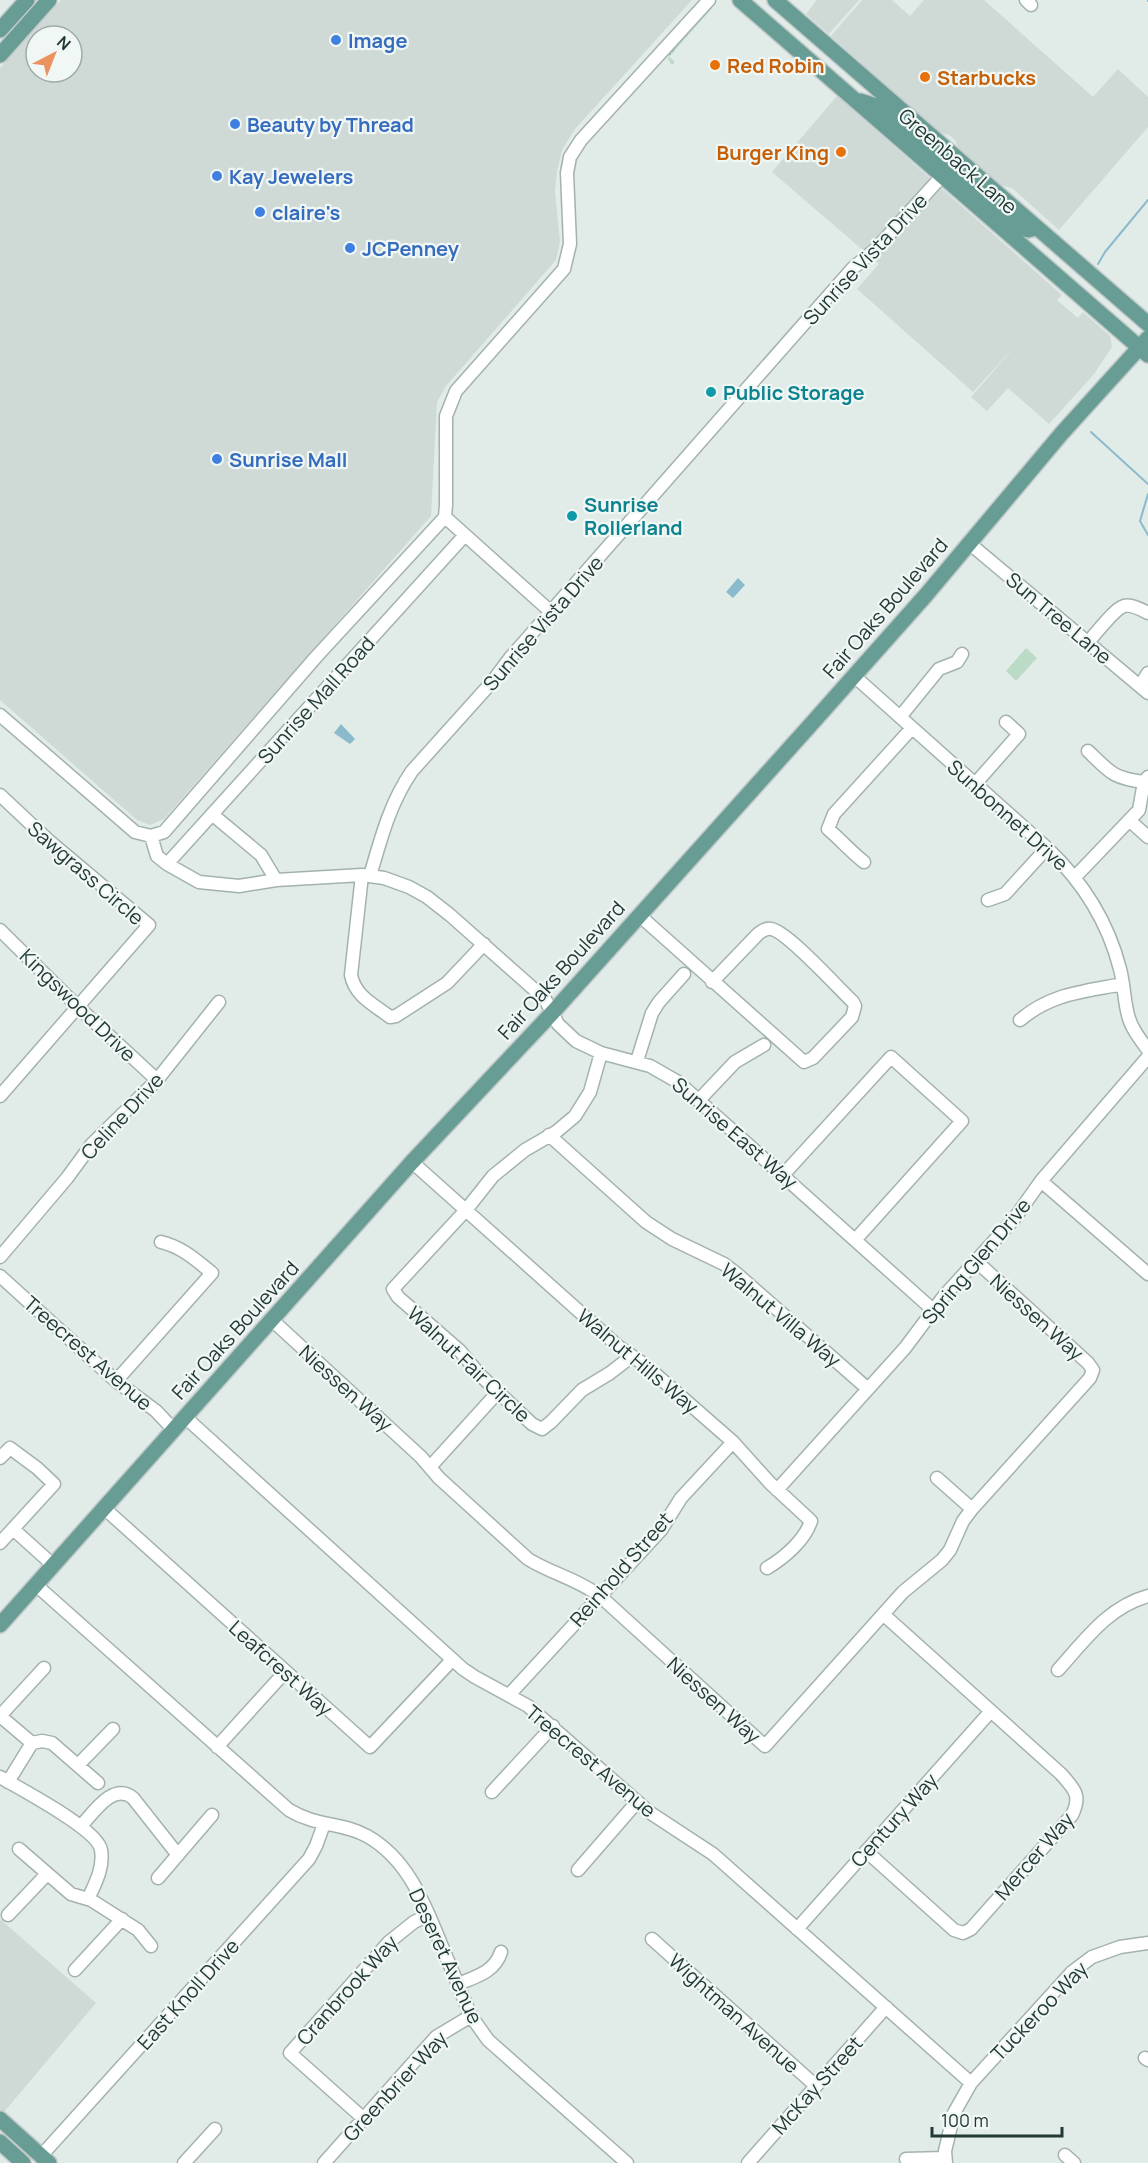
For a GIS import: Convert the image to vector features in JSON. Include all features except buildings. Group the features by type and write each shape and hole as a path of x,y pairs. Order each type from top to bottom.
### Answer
{"main road":[{"path":"0,30 27,0"},
{"path":"0,55 49,0"},
{"name":"Greenback Lane","path":"740,0 942,176 1145,347"},
{"name":"Greenback Lane","path":"775,0 1148,324"},
{"path":"854,99 879,107 946,162 960,161"},
{"path":"942,176 949,173 959,174 1017,226 1028,230 1036,228"},
{"name":"Fair Oaks Boulevard","path":"0,1625 412,1162 553,1012 897,628 1062,434 1145,347"},
{"path":"0,2119 45,2160"},
{"path":"0,2142 23,2163"}],"street":[{"path":"0,715 135,832 151,836 164,832 316,657 444,517 446,416 450,403 456,391 564,269 570,244 567,173 570,157 581,140 709,0"},
{"name":"Sunrise Vista Drive","path":"483,944 447,983 396,1016 390,1017 356,992 351,975 366,875 387,818 407,778 846,275 876,249 942,176"},
{"path":"444,517 551,612"},
{"name":"Sunrise Mall Road","path":"167,864 465,535"},
{"name":"Sun Tree Lane","path":"969,543 1144,689"},
{"path":"1088,642 1118,610 1125,606 1148,613"},
{"path":"900,717 939,669 957,662 962,654"},
{"path":"1144,689 1148,673"},
{"name":"Sunbonnet Drive","path":"853,675 1047,848 1075,877 1108,934 1120,970 1128,1016 1136,1034 1148,1050"},
{"path":"975,784 1019,734 1006,722"},
{"path":"864,862 828,829 834,814 912,728"},
{"path":"1075,877 1139,810 1146,780 1122,779 1115,776 1088,751"},
{"name":"Sawgrass Circle","path":"0,795 48,840 149,925 78,1008"},
{"path":"213,815 261,855 276,880"},
{"path":"1130,821 1148,837"},
{"name":"Sunrise East Way","path":"151,836 154,852 167,864 199,882 239,886 276,880 366,875 397,882 427,897 545,999 558,1024 567,1034 601,1053 637,1061 665,1073 699,1100 932,1309"},
{"path":"988,900 1005,894 1047,848"},
{"path":"639,915 712,982 804,1062 813,1058 852,1017 854,1011 853,1002 786,938 770,928 758,933 712,982"},
{"name":"Kingswood Drive","path":"0,930 78,1008 157,1080"},
{"path":"637,1061 652,1013 684,975"},
{"path":"1020,1020 1035,1007 1050,1000 1123,984"},
{"name":"Celine Drive","path":"0,1257 68,1178 92,1144 157,1080 219,1002"},
{"path":"0,1096 78,1008"},
{"path":"699,1100 735,1062 764,1045"},
{"path":"466,1210 493,1176 508,1162 566,1125 584,1104 590,1092 601,1053"},
{"path":"783,1175 891,1057 962,1121 856,1239"},
{"name":"Spring Glen Drive","path":"777,1490 905,1348 932,1309 1014,1219 1041,1181 1148,1058"},
{"name":"Walnut Villa Way","path":"549,1135 646,1222 672,1239 724,1264 737,1274 868,1389"},
{"name":"Walnut Hills Way","path":"412,1162 619,1347 645,1365 733,1442 777,1490 811,1521 808,1529 784,1556 767,1568"},
{"path":"1041,1181 1148,1274"},
{"name":"Walnut Fair Circle","path":"466,1210 393,1288 398,1297 460,1351 481,1376 532,1424 542,1429 582,1390 632,1356"},
{"path":"116,1381 212,1274 189,1254 161,1242"},
{"name":"Niessen Way","path":"272,1320 528,1559 539,1566 574,1579 600,1596 765,1746 908,1587 942,1560 950,1550 963,1521 972,1509 1090,1377 1092,1370 1088,1363 976,1261"},
{"name":"Treecrest Avenue","path":"0,1276 116,1381 150,1406 174,1430"},
{"path":"430,1467 498,1392"},
{"name":"Treecrest Avenue","path":"185,1418 452,1660 475,1677 528,1706 637,1802 667,1825 707,1849 971,2083"},
{"name":"Reinhold Street","path":"509,1695 661,1530 681,1498 733,1442"},
{"path":"0,1458 9,1448 37,1468 54,1484 0,1543"},
{"path":"937,1478 972,1509"},
{"name":"Leafcrest Way","path":"104,1508 370,1747 452,1660"},
{"path":"13,1529 53,1565"},
{"name":"Deseret Avenue","path":"36,1584 289,1810 307,1820 355,1830 377,1842 389,1852 408,1874 429,1915 471,2016 488,2040 627,2163"},
{"path":"1058,1670 1103,1620 1125,1604 1148,1596"},
{"name":"Mercer Way","path":"866,1851 954,1930 963,1934 971,1929 1026,1868 1072,1815 1077,1806 1074,1788 1061,1774 884,1615"},
{"path":"32,1743 0,1716 44,1668"},
{"path":"217,1747 285,1672"},
{"name":"Century Way","path":"797,1929 991,1711"},
{"path":"492,1792 553,1726"},
{"path":"78,1766 113,1729"},
{"path":"88,1899 102,1864 101,1848 96,1839 81,1826 4,1780 32,1743 42,1741 52,1743 98,1783"},
{"path":"81,1826 106,1799 112,1795 124,1793 133,1798 178,1855"},
{"path":"578,1870 637,1802"},
{"path":"158,1878 212,1815"},
{"name":"East Knoll Drive","path":"45,2160 309,1859 324,1824"},
{"path":"19,1849 71,1894 88,1899 122,1919 138,1930 151,1946"},
{"path":"8,1915 47,1874"},
{"name":"Cranbrook Way","path":"364,2119 290,2053 389,1942 414,1922 429,1915"},
{"path":"75,1970 122,1919"},
{"name":"Wightman Avenue","path":"652,1939 816,2086"},
{"name":"Tuckeroo Way","path":"945,2160 954,2114 971,2083 1072,1972 1092,1957 1120,1947 1148,1943"},
{"path":"458,1984 491,1968 501,1952"},
{"name":"McKay Street","path":"748,2163 886,2007"},
{"name":"Greenbrier Way","path":"324,2163 436,2037 471,2016"},
{"path":"184,2163 215,2129"},
{"path":"906,2158 945,2160"}],"shaded area":[{"name":"Sunrise Mall","path":"61,0 692,0 575,129 562,150 555,191 560,242 556,260 446,386 437,402 431,516 164,819 150,825 137,820 0,700 0,68 24,41 24,84 84,84 84,24 39,24"},
{"path":"817,0 859,0 829,34 806,14"},
{"path":"862,0 892,0 910,16 924,0 984,0 1093,97 1118,69 1148,97 1148,127 1059,230 1012,188 999,185 958,148 955,140 949,135 940,133 831,36"},
{"path":"837,96 1062,295 1057,300 1078,318 1083,312 1110,336 1112,347 1094,374 1049,424 1008,388 987,411 971,397 1018,343 973,392 857,289 879,264 772,172"},
{"path":"0,1919 96,2003 4,2112 0,2109"}],"green space":[{"path":"711,7 669,57 674,61 674,64 671,64 668,59 669,54"},
{"path":"1026,648 1037,658 1016,681 1006,671"}],"water":[{"path":"738,578 745,585 733,598 726,592"},
{"path":"341,724 355,739 350,744 334,733"}],"waterway":[{"path":"1098,264 1105,252 1148,200"},
{"path":"1091,432 1148,484"},
{"path":"1148,494 1140,521 1148,535"}],"place":[{"name":"Image","path":"336,40"},
{"name":"Red Robin","path":"715,65"},
{"name":"Starbucks","path":"925,77"},
{"name":"Beauty by Thread","path":"235,124"},
{"name":"Burger King","path":"841,152"},
{"name":"Kay Jewelers","path":"217,176"},
{"name":"claire's","path":"260,212"},
{"name":"JCPenney","path":"350,248"},
{"name":"Public Storage","path":"711,392"},
{"name":"Sunrise Mall","path":"217,459"},
{"name":"Sunrise Rollerland","path":"572,516"}]}
